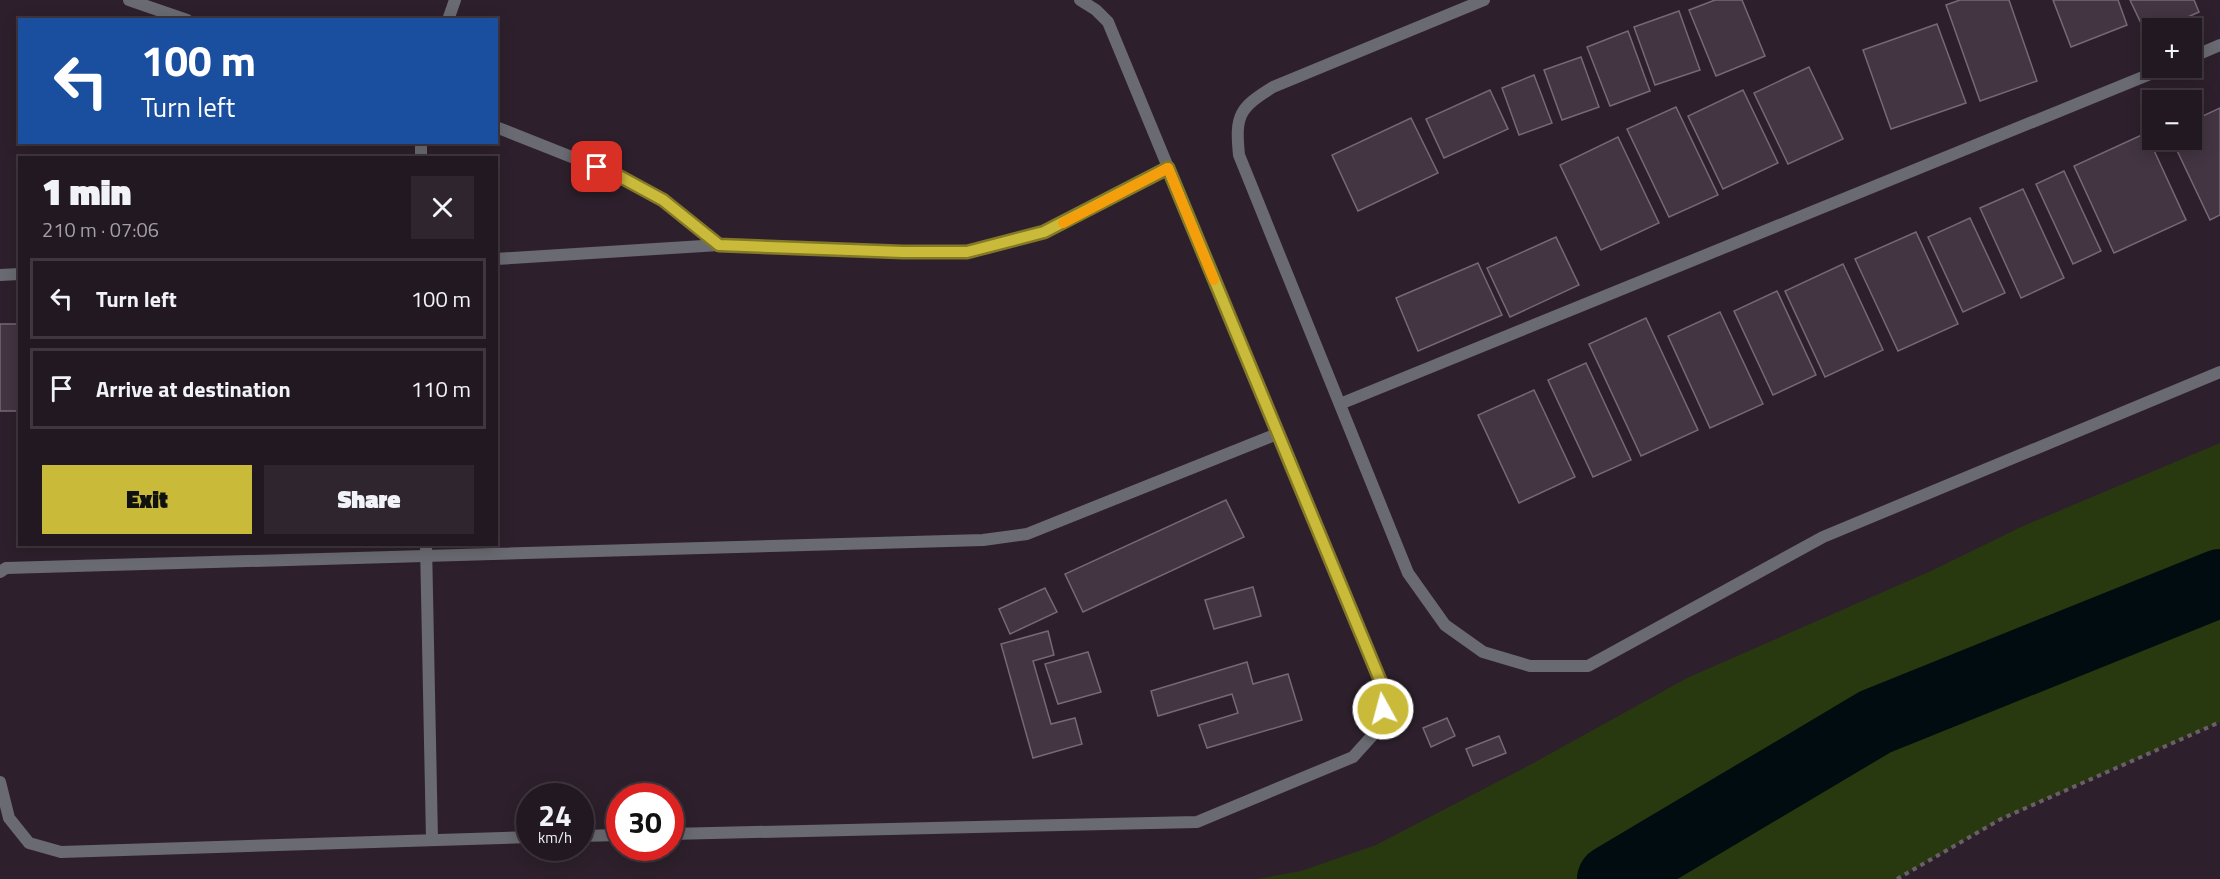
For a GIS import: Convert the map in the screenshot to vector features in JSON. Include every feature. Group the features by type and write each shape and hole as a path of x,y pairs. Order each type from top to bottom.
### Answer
{"street":[{"path":"129,0 181,18"},
{"path":"449,18 455,0"},
{"path":"684,834 1197,822 1353,757 1381,726 1385,692 1108,22 1096,10 1080,0"},
{"path":"1484,0 1273,87 1250,101 1236,126 1239,155 1408,573 1445,625 1483,652 1530,666 1587,666 1823,537 2220,372"},
{"path":"2202,53 2220,45"},
{"path":"1340,404 2142,77"},
{"path":"498,128 617,175 663,200 719,245"},
{"path":"498,259 719,245 903,252 967,252 1044,232 1168,168"},
{"path":"0,275 18,274"},
{"path":"0,572 6,568 426,550 983,540 1027,534 1277,435"},
{"path":"426,550 432,840"},
{"path":"0,782 9,818 29,843 61,852 516,837"}],"path":[{"path":"1898,879 2001,819 2220,722"}],"green space":[{"path":"2220,443 2220,722 2001,819 1897,879 1256,879 1301,871 1376,845 1528,766 1687,678 1931,571 2021,527"}],"building":[{"path":"1715,0 1742,0 1765,56 1716,76 1689,10"},
{"path":"1960,0 2009,0 2037,81 1980,101 1946,5"},
{"path":"2053,0 2118,0 2127,25 2071,47"},
{"path":"2130,0 2194,0 2199,12 2186,18 2142,18 2142,25"},
{"path":"1679,11 1700,70 1655,85 1634,27"},
{"path":"1937,24 1966,103 1891,129 1863,50"},
{"path":"1628,31 1650,91 1610,106 1587,47"},
{"path":"1581,57 1599,107 1562,120 1544,70"},
{"path":"1809,67 1843,139 1788,164 1754,93"},
{"path":"1534,75 1552,123 1519,135 1502,88"},
{"path":"1490,90 1508,129 1444,158 1426,119"},
{"path":"1743,90 1778,163 1723,189 1688,116"},
{"path":"1676,107 1718,195 1669,217 1627,129"},
{"path":"2220,108 2220,215 2210,220 2177,150 2202,150 2202,116"},
{"path":"1411,118 1438,173 1358,211 1332,155"},
{"path":"2142,135 2142,150 2154,150 2186,220 2114,253 2074,166"},
{"path":"1618,137 1659,223 1601,250 1560,165"},
{"path":"2064,171 2101,251 2073,264 2036,184"},
{"path":"2023,189 2064,278 2021,298 1980,208"},
{"path":"1970,218 2005,293 1963,312 1928,237"},
{"path":"1916,232 1958,324 1898,351 1855,259"},
{"path":"1556,237 1579,285 1510,317 1487,268"},
{"path":"1478,263 1502,315 1418,351 1396,298"},
{"path":"1843,264 1883,350 1825,377 1785,291"},
{"path":"1777,291 1816,375 1773,395 1734,311"},
{"path":"1720,312 1763,404 1710,428 1668,336"},
{"path":"1646,318 1698,430 1641,456 1589,344"},
{"path":"0,324 18,324 18,411 0,411"},
{"path":"1586,363 1631,460 1593,477 1548,380"},
{"path":"1534,390 1575,477 1519,503 1478,415"},
{"path":"1226,500 1244,537 1083,612 1065,574"},
{"path":"1253,587 1261,616 1214,629 1205,600"},
{"path":"1045,588 1057,612 1010,634 999,609"},
{"path":"1048,631 1054,655 1033,661 1051,724 1075,718 1082,744 1033,758 1001,644"},
{"path":"1088,652 1101,692 1058,704 1045,664"},
{"path":"1247,662 1253,684 1288,674 1302,720 1207,748 1199,725 1238,713 1232,694 1158,716 1151,691"},
{"path":"1447,718 1455,736 1431,747 1423,728"},
{"path":"1499,736 1506,753 1473,766 1466,749"}],"waterway":[{"path":"1611,879 1875,722 2220,583"}],"slow traffic":[{"path":"1063,223 1168,168 1214,280"}],"route":[{"path":"597,167 663,200 719,245 903,252 967,252 1044,232 1168,168 1385,692 1383,709"}]}
